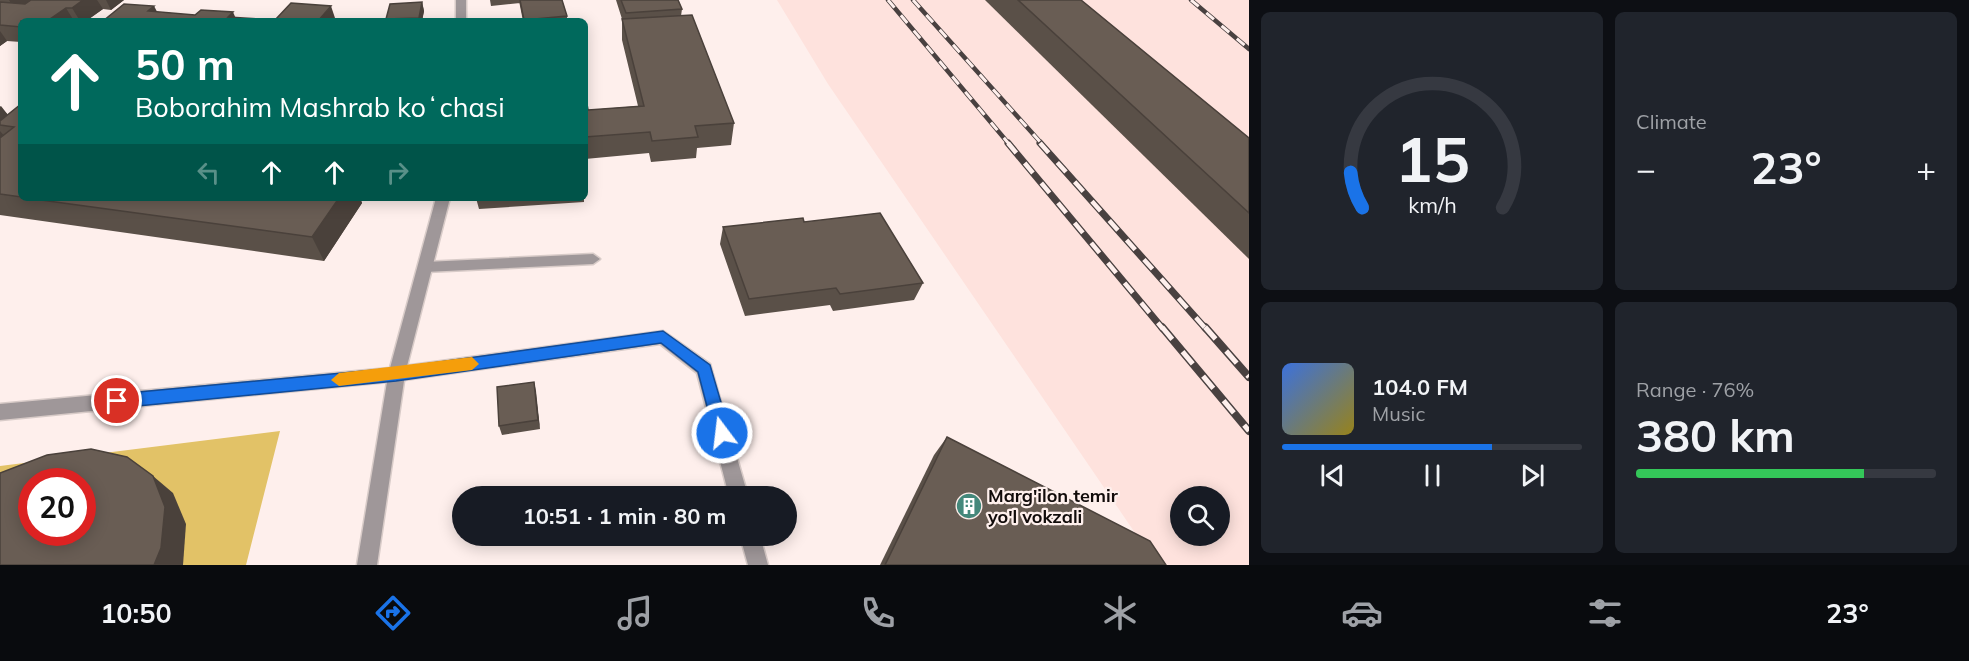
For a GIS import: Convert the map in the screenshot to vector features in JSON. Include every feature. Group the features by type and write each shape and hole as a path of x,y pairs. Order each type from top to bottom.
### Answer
{"street":[{"path":"461,0 461,18"},
{"path":"367,565 396,374 441,201"},
{"path":"424,267 593,259"},
{"path":"0,412 396,374 663,337 704,369 736,486"},
{"path":"753,546 758,565"}],"shaded area":[{"path":"777,0 1249,0 1249,565 1157,565 828,84"},
{"path":"280,431 246,565 0,565 0,466"}],"building":[{"path":"31,0 83,0 51,18 18,18 18,27 0,25 0,2 25,4"},
{"path":"520,0 562,0 567,16 546,18 524,18"},
{"path":"621,0 678,0 682,9 626,13"},
{"path":"1018,0 1081,0 1249,138 1249,213"},
{"path":"422,2 419,18 386,18 390,4"},
{"path":"291,3 331,6 321,18 277,18"},
{"path":"124,4 154,6 148,11 195,15 201,10 233,12 228,17 244,18 107,18"},
{"path":"692,15 734,123 695,126 698,137 652,141 650,132 588,137 588,110 644,106 622,19"},
{"path":"18,106 18,197 0,194 0,138 14,127 0,125 0,121"},
{"path":"48,201 337,201 312,237"},
{"path":"880,213 923,283 840,294 836,288 749,299 723,227 803,218 804,222"},
{"path":"534,382 538,420 499,426 497,387"},
{"name":"Marg'ilon temir yo'l vokzali","path":"947,437 1150,541 1166,565 885,565"},
{"path":"91,449 127,457 153,476 165,507 161,548 154,565 0,565 0,473 47,455"}],"railway":[{"path":"888,0 1009,144"},
{"path":"913,0 1042,144"},
{"path":"1191,0 1249,49"},
{"path":"1008,143 1163,329"},
{"path":"1040,143 1206,329"},
{"path":"1162,327 1249,431"},
{"path":"1205,327 1249,377"}],"slow traffic":[{"path":"339,380 472,364"}],"place":[{"name":"Marg'ilon temir yo'l vokzali","path":"969,506"}],"route":[{"path":"117,401 396,374 663,337 704,369 722,433"}]}
